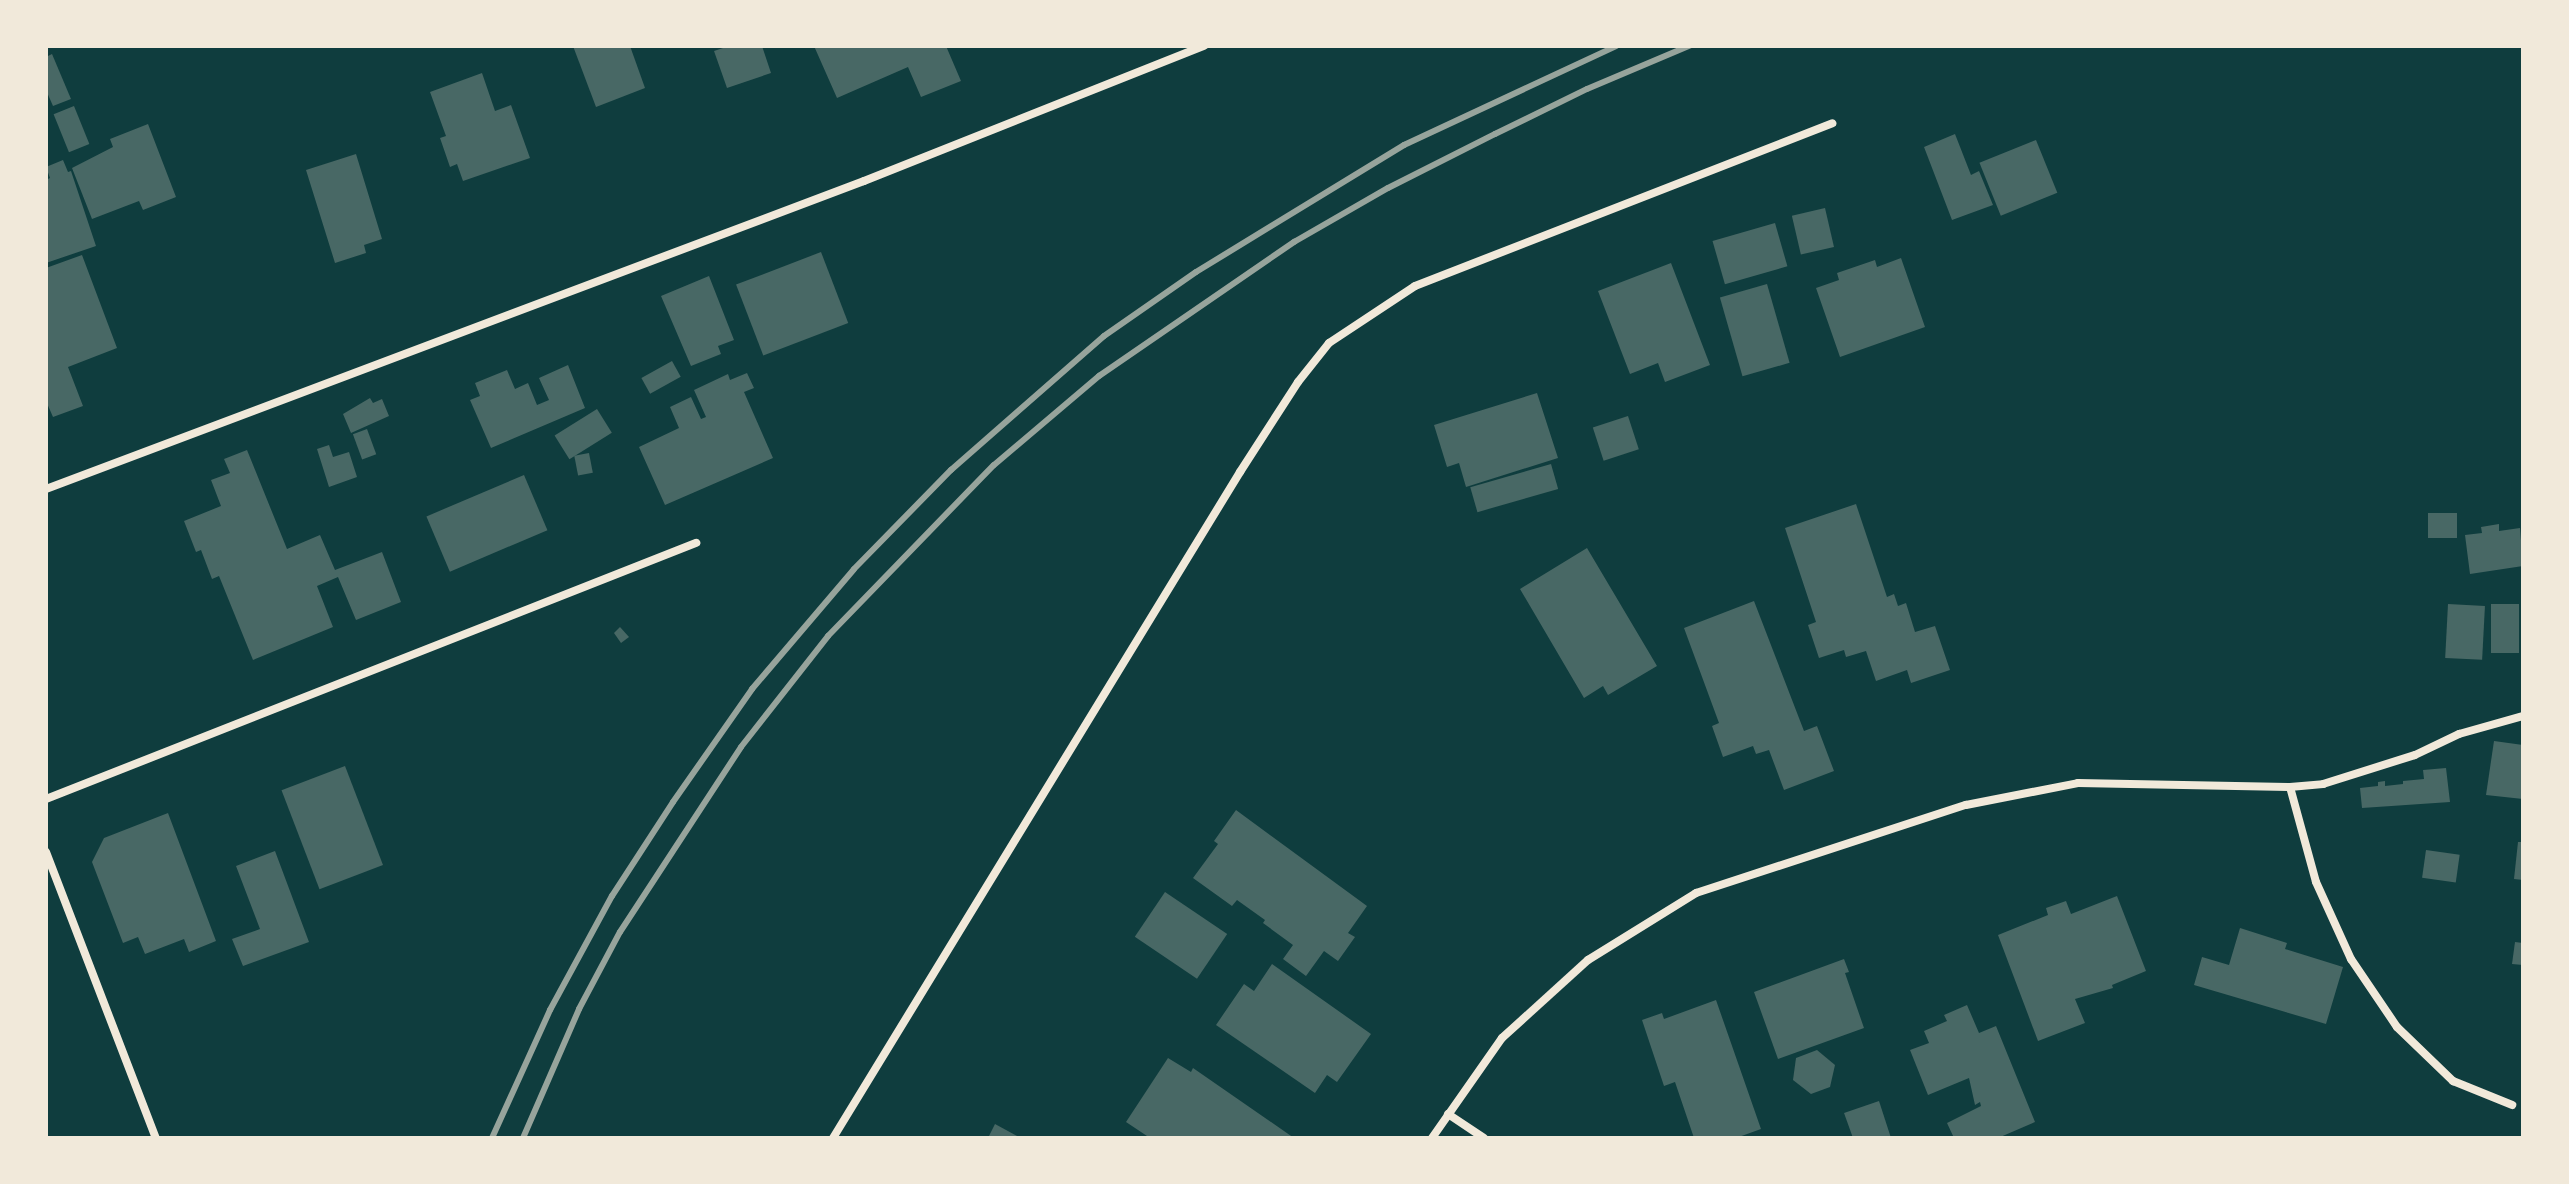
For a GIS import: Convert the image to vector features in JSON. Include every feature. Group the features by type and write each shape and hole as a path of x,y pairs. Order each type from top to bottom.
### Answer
{"street":[{"path":"46,489 864,181 1204,46"},
{"path":"833,1138 1240,472 1298,382 1329,343 1415,286 1832,123"},
{"path":"46,799 696,543"},
{"path":"1432,1138 1502,1038 1588,960 1696,893 1966,805 2078,783 2290,787 2349,778 2459,734 2523,716"},
{"path":"2290,787 2316,882 2351,959 2397,1027 2453,1081 2512,1105"},
{"path":"46,852 156,1138"},
{"path":"1448,1114 1484,1138"}],"building":[{"path":"573,46 630,46 645,88 596,107"},
{"path":"729,46 762,46 771,73 727,88 714,51"},
{"path":"814,46 946,46 961,81 921,97 908,67 837,98"},
{"path":"52,54 71,99 53,106 46,90 46,57"},
{"path":"482,73 495,111 511,105 530,158 463,181 457,164 450,167 440,138 446,136 430,92"},
{"path":"74,106 89,144 69,152 54,114"},
{"path":"148,124 176,197 143,210 139,201 92,219 72,168 113,147 110,139"},
{"path":"1955,134 1971,175 1979,171 1993,205 1952,220 1924,147"},
{"path":"2036,140 2057,193 2001,216 1979,163"},
{"path":"356,154 382,239 364,245 366,253 335,263 306,170"},
{"path":"63,160 68,172 71,171 96,246 46,263 46,180 50,178 46,167"},
{"path":"1825,208 1834,247 1801,255 1792,216"},
{"path":"1775,223 1787,266 1725,284 1713,241"},
{"path":"821,252 848,323 763,356 736,285"},
{"path":"82,255 117,348 68,367 83,406 53,417 46,401 46,268"},
{"path":"1901,258 1925,327 1840,357 1816,288 1839,280 1837,273 1875,260 1877,267"},
{"path":"1671,263 1710,365 1665,382 1658,363 1630,374 1598,291"},
{"path":"709,276 734,340 718,346 721,354 691,366 661,296"},
{"path":"1767,284 1790,363 1743,376 1720,298"},
{"path":"672,361 681,377 650,394 641,378"},
{"path":"568,365 585,408 491,448 470,400 480,396 475,383 507,370 515,389 528,383 537,405 549,400 539,378"},
{"path":"747,373 754,388 744,392 773,458 665,505 639,447 679,428 670,407 691,397 701,419 706,417 694,390 728,374 730,380"},
{"path":"1537,393 1558,458 1466,487 1459,463 1447,467 1434,425"},
{"path":"370,398 373,403 382,399 389,416 351,433 343,414"},
{"path":"597,409 612,433 569,459 555,435"},
{"path":"1628,416 1639,449 1604,461 1593,427"},
{"path":"367,429 376,454 362,460 353,434"},
{"path":"329,445 333,457 349,452 357,477 329,487 317,449"},
{"path":"247,450 287,549 320,535 335,570 382,552 401,602 356,620 338,577 317,586 333,627 253,660 219,576 212,579 201,550 196,552 184,521 221,506 211,480 230,473 224,459"},
{"path":"589,453 593,473 578,475 574,456"},
{"path":"1551,464 1558,489 1477,512 1470,487"},
{"path":"524,475 547,530 450,572 426,516"},
{"path":"1856,504 1887,597 1894,594 1898,606 1906,603 1915,632 1935,626 1950,670 1911,683 1907,670 1876,681 1866,651 1846,657 1844,650 1819,658 1808,625 1816,622 1785,528"},
{"path":"2428,513 2457,513 2457,538 2428,538"},
{"path":"2499,524 2499,531 2520,528 2523,566 2470,574 2465,535 2482,533 2481,527"},
{"path":"1587,548 1657,666 1608,695 1603,686 1584,698 1520,589"},
{"path":"1754,601 1804,731 1817,726 1834,771 1784,790 1769,750 1756,754 1753,746 1723,757 1712,726 1719,723 1684,628"},
{"path":"2448,604 2485,606 2482,660 2445,658"},
{"path":"2491,604 2519,604 2519,653 2491,653"},
{"path":"620,627 629,637 621,643 614,633"},
{"path":"2494,741 2523,745 2523,799 2486,795"},
{"path":"345,766 383,865 320,889 282,790"},
{"path":"2446,768 2450,802 2362,808 2360,788 2378,786 2378,782 2385,781 2385,786 2403,784 2403,781 2424,779 2423,770"},
{"path":"1236,810 1367,906 1348,933 1355,937 1338,961 1324,951 1306,976 1283,959 1293,945 1263,923 1265,920 1237,900 1232,906 1193,878 1218,844 1214,841"},
{"path":"168,813 216,941 189,952 184,939 145,954 138,937 123,943 92,862 104,838"},
{"path":"2518,842 2523,842 2523,880 2514,879"},
{"path":"2426,850 2460,855 2456,882 2422,878"},
{"path":"275,851 309,942 243,966 232,939 260,929 236,866"},
{"path":"1165,892 1227,934 1197,979 1135,937"},
{"path":"2117,896 2146,971 2112,985 2113,988 2075,999 2085,1023 2038,1041 1998,935 2048,915 2046,908 2066,901 2071,914"},
{"path":"2240,928 2287,943 2285,949 2343,967 2326,1024 2194,985 2202,957 2229,965"},
{"path":"2515,942 2523,943 2523,965 2512,964"},
{"path":"1844,959 1849,972 1845,973 1864,1028 1778,1059 1754,992"},
{"path":"1272,964 1371,1034 1337,1082 1327,1075 1315,1093 1216,1025 1244,984 1254,991"},
{"path":"1716,1000 1761,1129 1736,1138 1694,1138 1675,1082 1664,1086 1642,1020 1662,1013 1664,1019"},
{"path":"1967,1005 1979,1033 1996,1026 2035,1122 1998,1138 1954,1138 1947,1123 1981,1106 1980,1102 1975,1105 1969,1078 1928,1095 1910,1050 1929,1043 1924,1031 1947,1021 1944,1015"},
{"path":"1817,1050 1835,1065 1830,1087 1811,1094 1793,1080 1796,1058"},
{"path":"1168,1058 1191,1072 1193,1068 1294,1138 1150,1138 1126,1122"},
{"path":"1879,1101 1891,1138 1853,1138 1844,1113"},
{"path":"995,1124 1021,1138 988,1138"}],"railway":[{"path":"492,1138 550,1010 612,896 673,802 752,689 854,569 951,470 1104,336 1196,272 1404,145 1616,46"},
{"path":"523,1138 579,1009 620,932 741,747 828,636 994,465 1099,376 1294,242 1388,188 1495,134 1587,89 1689,46"}]}
